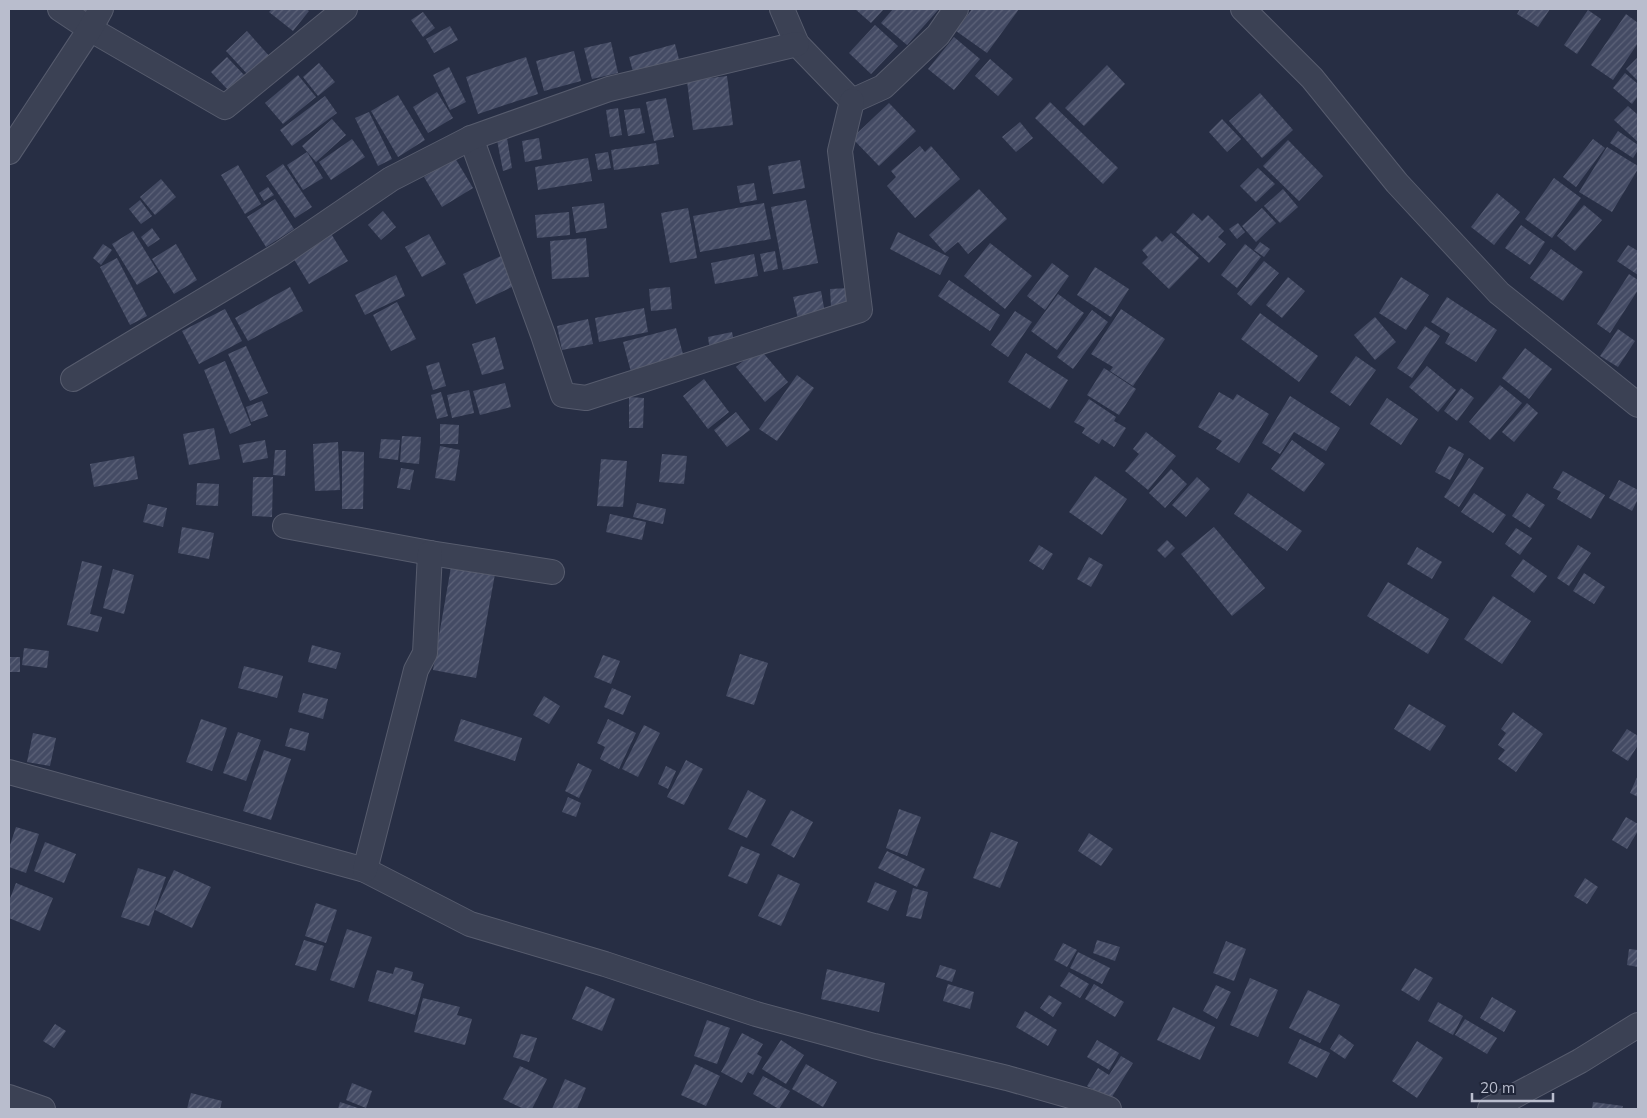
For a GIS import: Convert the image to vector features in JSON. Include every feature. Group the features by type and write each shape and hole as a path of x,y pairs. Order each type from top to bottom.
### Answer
{"street":[{"path":"60,9 96,19 225,107 345,9"},
{"path":"782,9 797,44 852,101"},
{"path":"852,101 883,87 938,35 956,9"},
{"path":"1244,9 1312,78 1397,183 1499,293 1638,405"},
{"path":"9,152 96,19"},
{"path":"73,379 281,254 390,179 471,138 609,89 797,44"},
{"path":"471,138 543,335 563,396 586,398 860,310 840,151 852,101"},
{"path":"285,526 430,553 552,572"},
{"path":"365,870 416,670 425,653 430,553"},
{"path":"9,772 365,870 470,924 605,964 756,1014 874,1046 1007,1078 1088,1101 1108,1109"},
{"path":"1490,1109 1580,1061 1638,1025"},
{"path":"9,1096 43,1109"}],"building":[{"path":"272,9 306,9 309,11 293,31 269,12"},
{"path":"855,9 884,9 871,23"},
{"path":"893,9 939,9 907,45 881,23"},
{"path":"972,9 1019,9 987,53 956,31"},
{"path":"1520,9 1550,9 1538,27 1517,14"},
{"path":"1588,10 1601,19 1577,54 1564,45"},
{"path":"423,12 435,28 423,37 411,20"},
{"path":"1626,14 1638,23 1638,43 1613,80 1591,65"},
{"path":"875,25 898,46 871,74 849,53"},
{"path":"450,26 458,40 434,53 426,39"},
{"path":"247,31 271,58 250,77 226,51"},
{"path":"954,37 980,59 954,90 928,69"},
{"path":"611,42 618,73 592,79 584,48"},
{"path":"675,44 681,67 635,79 629,57"},
{"path":"574,51 581,81 544,91 536,61"},
{"path":"227,57 245,76 229,91 211,72"},
{"path":"526,57 538,94 478,114 466,77"},
{"path":"1638,57 1638,81 1626,69"},
{"path":"990,59 1013,79 998,96 975,76"},
{"path":"319,63 335,82 318,96 303,77"},
{"path":"1107,65 1125,84 1084,126 1065,108"},
{"path":"449,67 466,102 450,110 433,75"},
{"path":"1625,73 1638,84 1638,96 1632,104 1613,88"},
{"path":"298,75 316,97 283,124 265,103"},
{"path":"727,76 733,125 693,130 687,81"},
{"path":"437,92 453,118 428,133 413,107"},
{"path":"1260,93 1293,130 1262,158 1229,121"},
{"path":"398,95 425,140 398,157 371,111"},
{"path":"325,96 337,113 292,146 280,130"},
{"path":"666,98 674,137 654,141 646,102"},
{"path":"1050,102 1118,168 1103,184 1035,118"},
{"path":"889,103 916,131 879,166 852,138"},
{"path":"1628,106 1638,115 1638,142 1614,120"},
{"path":"618,108 622,135 610,137 606,110"},
{"path":"640,108 645,133 628,136 624,110"},
{"path":"369,112 392,159 378,166 355,118"},
{"path":"332,119 346,135 316,162 302,146"},
{"path":"1222,119 1241,139 1227,152 1209,132"},
{"path":"1020,122 1033,138 1016,152 1002,137"},
{"path":"1618,131 1638,145 1638,150 1633,158 1610,143"},
{"path":"507,138 512,168 503,171 497,140"},
{"path":"539,138 542,159 525,162 522,141"},
{"path":"352,139 365,157 331,180 319,162"},
{"path":"1593,139 1605,148 1576,187 1563,177"},
{"path":"1288,140 1323,176 1299,201 1263,166"},
{"path":"656,143 659,164 614,170 611,150"},
{"path":"920,146 925,152 931,146 960,179 915,218 887,186 896,177 891,171"},
{"path":"1607,147 1638,166 1612,212 1579,192"},
{"path":"307,152 323,178 303,190 287,165"},
{"path":"608,152 611,168 598,170 595,154"},
{"path":"455,158 473,188 442,207 424,177"},
{"path":"588,158 592,181 538,190 535,167"},
{"path":"800,160 805,188 773,194 768,166"},
{"path":"283,164 312,207 295,218 266,176"},
{"path":"238,165 261,204 245,214 221,175"},
{"path":"1258,168 1275,184 1256,202 1240,186"},
{"path":"1554,178 1581,198 1552,238 1525,219"},
{"path":"161,179 176,197 155,215 140,197"},
{"path":"754,183 757,200 740,203 737,186"},
{"path":"268,187 274,195 264,201 259,193"},
{"path":"979,189 1007,219 968,254 958,242 945,253 929,235"},
{"path":"1283,189 1298,207 1280,223 1264,206"},
{"path":"1497,193 1520,212 1494,245 1471,227"},
{"path":"275,199 294,229 266,247 247,217"},
{"path":"140,200 152,216 141,224 129,209"},
{"path":"806,200 818,263 783,270 771,207"},
{"path":"604,203 607,228 576,233 572,207"},
{"path":"764,203 771,239 700,252 693,216"},
{"path":"1584,205 1602,220 1575,251 1557,236"},
{"path":"688,208 697,258 670,263 661,213"},
{"path":"1262,208 1276,223 1256,242 1242,226"},
{"path":"383,211 396,227 381,240 368,225"},
{"path":"569,212 570,235 537,238 535,215"},
{"path":"1193,213 1202,221 1208,215 1224,231 1218,237 1226,244 1209,263 1176,232"},
{"path":"1238,223 1245,232 1237,239 1229,229"},
{"path":"1521,225 1545,242 1530,265 1505,248"},
{"path":"152,228 160,239 148,247 141,237"},
{"path":"133,231 158,272 137,285 112,244"},
{"path":"330,232 348,261 309,284 292,256"},
{"path":"898,232 949,257 940,275 890,249"},
{"path":"1171,233 1199,258 1169,289 1142,263 1148,257 1142,250 1156,236 1162,242"},
{"path":"429,234 446,264 422,277 405,247"},
{"path":"586,238 589,277 552,279 550,241"},
{"path":"1260,242 1270,249 1264,257 1254,250"},
{"path":"990,243 1032,276 1005,309 964,276"},
{"path":"103,244 112,250 101,265 93,258"},
{"path":"176,244 197,280 174,294 152,259"},
{"path":"1245,244 1261,257 1237,288 1221,275"},
{"path":"1628,245 1638,251 1638,275 1617,261"},
{"path":"1551,249 1583,272 1563,301 1530,278"},
{"path":"775,251 778,269 764,272 760,254"},
{"path":"754,254 758,276 715,284 711,263"},
{"path":"501,256 514,286 476,304 463,274"},
{"path":"117,258 147,316 130,325 100,267"},
{"path":"1264,261 1279,273 1251,306 1237,294"},
{"path":"1052,263 1069,276 1045,310 1027,296"},
{"path":"1095,267 1129,289 1111,317 1077,295"},
{"path":"1629,274 1638,280 1638,290 1610,333 1597,324"},
{"path":"396,275 405,296 365,315 355,295"},
{"path":"1288,277 1305,291 1282,318 1266,305"},
{"path":"1401,277 1429,295 1406,330 1379,313"},
{"path":"949,280 1000,315 990,331 938,296"},
{"path":"290,287 303,311 248,341 235,318"},
{"path":"670,287 672,309 651,311 649,289"},
{"path":"849,288 849,306 831,306 830,289"},
{"path":"821,291 825,313 798,319 793,297"},
{"path":"1058,294 1084,313 1057,350 1031,331"},
{"path":"1447,297 1497,330 1476,362 1445,343 1450,334 1431,322"},
{"path":"397,302 416,339 391,351 373,315"},
{"path":"644,308 648,332 599,342 595,318"},
{"path":"225,309 242,341 199,364 182,331"},
{"path":"1121,309 1165,339 1133,386 1110,371 1113,367 1091,354"},
{"path":"1092,310 1108,322 1073,369 1057,357"},
{"path":"1015,311 1032,322 1008,357 991,345"},
{"path":"1260,313 1318,356 1299,382 1241,339"},
{"path":"1375,317 1396,342 1375,360 1354,335"},
{"path":"588,319 593,344 562,350 557,326"},
{"path":"1425,326 1440,336 1412,378 1397,368"},
{"path":"676,328 684,358 631,372 623,342"},
{"path":"1618,329 1635,341 1618,367 1600,356"},
{"path":"732,332 735,346 710,351 708,337"},
{"path":"495,337 504,369 482,375 472,344"},
{"path":"246,346 268,393 250,401 228,354"},
{"path":"759,348 788,382 765,402 736,367"},
{"path":"1525,348 1552,369 1529,399 1502,378"},
{"path":"1026,353 1068,380 1050,409 1008,382"},
{"path":"1356,356 1376,370 1350,406 1330,392"},
{"path":"225,361 251,425 230,434 204,370"},
{"path":"439,362 446,386 433,390 426,366"},
{"path":"1427,366 1456,390 1438,412 1409,387"},
{"path":"1104,368 1136,389 1119,415 1087,395"},
{"path":"797,375 814,388 777,441 759,429"},
{"path":"704,379 729,412 708,429 683,396"},
{"path":"505,383 511,407 480,415 473,391"},
{"path":"1500,385 1522,403 1490,440 1469,422"},
{"path":"1461,388 1474,398 1457,421 1444,411"},
{"path":"469,390 474,413 452,418 447,395"},
{"path":"441,392 448,416 437,419 431,395"},
{"path":"1219,392 1233,400 1237,394 1269,414 1239,463 1216,449 1222,441 1198,427"},
{"path":"1290,396 1340,428 1326,451 1294,432 1280,454 1262,443"},
{"path":"629,397 644,398 643,428 629,428"},
{"path":"1387,398 1418,419 1401,445 1370,424"},
{"path":"1089,399 1116,417 1114,421 1126,428 1114,447 1102,439 1099,444 1082,433 1085,428 1074,422"},
{"path":"262,401 268,416 251,422 246,407"},
{"path":"1527,403 1538,413 1514,442 1502,432"},
{"path":"736,412 750,430 727,447 714,430"},
{"path":"440,424 459,425 458,444 440,444"},
{"path":"214,428 220,459 189,465 183,434"},
{"path":"1146,432 1176,456 1148,490 1125,471 1139,454 1133,449"},
{"path":"402,436 421,437 419,464 400,462"},
{"path":"381,439 400,440 398,460 379,458"},
{"path":"265,440 268,458 243,463 239,445"},
{"path":"1292,440 1325,464 1304,492 1271,469"},
{"path":"338,442 340,490 315,491 313,444"},
{"path":"440,446 460,450 455,481 435,478"},
{"path":"1449,446 1464,454 1450,480 1435,472"},
{"path":"275,450 286,450 285,476 273,475"},
{"path":"342,451 364,452 363,509 342,509"},
{"path":"662,454 687,456 684,484 659,482"},
{"path":"134,456 138,479 94,487 90,464"},
{"path":"1469,458 1484,468 1459,507 1444,497"},
{"path":"601,459 627,461 623,507 597,506"},
{"path":"401,468 414,470 410,490 397,488"},
{"path":"1171,469 1187,484 1165,508 1149,493"},
{"path":"1563,471 1605,495 1591,519 1557,499 1561,492 1553,488"},
{"path":"1095,476 1127,499 1102,535 1069,512"},
{"path":"253,477 273,477 272,517 252,516"},
{"path":"1197,477 1210,489 1186,517 1172,505"},
{"path":"1619,480 1638,490 1638,499 1632,511 1609,498"},
{"path":"197,483 219,484 218,506 196,505"},
{"path":"1248,493 1302,531 1287,551 1234,514"},
{"path":"1474,493 1506,515 1493,533 1461,512"},
{"path":"1527,493 1545,505 1530,528 1512,516"},
{"path":"637,503 666,509 663,524 633,517"},
{"path":"148,504 167,508 163,527 143,522"},
{"path":"610,514 646,522 642,540 606,532"},
{"path":"182,527 214,533 209,559 178,553"},
{"path":"1214,527 1265,588 1232,616 1181,554"},
{"path":"1516,528 1532,538 1520,555 1505,544"},
{"path":"1167,540 1175,548 1165,558 1157,550"},
{"path":"1039,545 1053,554 1043,570 1029,561"},
{"path":"1578,545 1591,553 1569,586 1557,578"},
{"path":"1417,547 1442,562 1432,579 1407,564"},
{"path":"1089,557 1103,565 1091,587 1077,579"},
{"path":"1523,559 1547,576 1534,593 1511,576"},
{"path":"82,561 102,566 90,614 102,617 98,632 67,625"},
{"path":"451,567 495,574 476,678 433,670"},
{"path":"113,569 134,575 124,614 103,608"},
{"path":"1584,573 1605,587 1594,604 1573,591"},
{"path":"1388,582 1449,619 1428,654 1367,616"},
{"path":"1493,596 1531,621 1502,664 1464,639"},
{"path":"312,645 341,653 336,669 308,662"},
{"path":"24,648 49,651 47,668 22,665"},
{"path":"740,654 768,663 754,705 726,696"},
{"path":"603,655 620,661 611,684 594,677"},
{"path":"9,657 20,657 20,672 9,672"},
{"path":"244,666 283,676 277,698 238,688"},
{"path":"612,688 631,696 623,715 604,707"},
{"path":"303,693 328,699 323,719 298,712"},
{"path":"544,696 560,706 549,724 533,715"},
{"path":"1409,704 1446,726 1430,751 1394,729"},
{"path":"1513,712 1543,734 1516,772 1498,759 1505,750 1498,745 1506,733 1501,729"},
{"path":"201,719 227,728 212,771 186,762"},
{"path":"461,719 522,738 515,761 454,741"},
{"path":"608,719 636,733 619,769 600,759 605,747 597,743"},
{"path":"644,725 660,733 638,777 622,769"},
{"path":"290,728 309,733 305,751 285,746"},
{"path":"1627,729 1638,736 1638,745 1628,761 1612,751"},
{"path":"238,732 261,740 246,781 223,773"},
{"path":"33,733 56,738 50,766 27,762"},
{"path":"264,750 291,759 271,820 243,811"},
{"path":"686,760 703,769 684,805 667,797"},
{"path":"578,763 592,770 579,798 565,791"},
{"path":"666,766 676,771 668,789 658,784"},
{"path":"1638,775 1638,797 1630,793"},
{"path":"748,790 766,800 747,838 728,829"},
{"path":"568,797 581,803 576,817 562,812"},
{"path":"899,809 921,817 907,856 886,848"},
{"path":"791,810 813,822 794,858 771,845"},
{"path":"1626,817 1638,824 1638,831 1627,849 1612,840"},
{"path":"16,827 39,834 26,873 9,867 9,848"},
{"path":"991,832 1018,842 1000,888 973,878"},
{"path":"1089,833 1113,849 1101,866 1078,851"},
{"path":"45,842 76,854 64,883 34,871"},
{"path":"741,846 760,854 747,884 728,876"},
{"path":"887,851 925,869 917,887 878,868"},
{"path":"138,868 166,877 149,926 121,917"},
{"path":"174,870 211,887 192,928 155,910"},
{"path":"778,874 800,884 781,926 758,916"},
{"path":"1585,878 1598,887 1587,904 1574,896"},
{"path":"875,882 897,891 888,911 867,902"},
{"path":"16,883 53,898 40,931 9,918 9,901"},
{"path":"913,888 928,892 921,919 906,916"},
{"path":"316,903 337,910 326,943 305,936"},
{"path":"347,929 372,937 354,988 330,980"},
{"path":"304,940 324,946 316,971 295,965"},
{"path":"1097,940 1120,947 1115,961 1093,953"},
{"path":"1226,941 1246,949 1234,981 1213,973"},
{"path":"1063,943 1077,950 1067,967 1054,960"},
{"path":"1629,949 1638,950 1638,967 1627,965"},
{"path":"1078,952 1110,968 1102,984 1070,968"},
{"path":"940,965 956,970 952,982 936,977"},
{"path":"395,967 413,972 411,980 424,984 415,1015 368,1001 377,970 393,974"},
{"path":"1415,968 1433,978 1419,1001 1401,990"},
{"path":"827,969 885,983 879,1012 821,999"},
{"path":"1069,972 1089,984 1080,998 1060,986"},
{"path":"1250,978 1278,990 1258,1037 1230,1025"},
{"path":"948,984 974,992 970,1009 943,1001"},
{"path":"1094,984 1124,1002 1115,1017 1085,999"},
{"path":"1216,985 1231,992 1217,1019 1203,1011"},
{"path":"586,986 615,999 602,1031 572,1019"},
{"path":"1308,990 1340,1005 1320,1043 1289,1028"},
{"path":"1049,995 1062,1003 1053,1017 1040,1008"},
{"path":"1492,997 1516,1011 1504,1032 1480,1018"},
{"path":"423,998 460,1007 457,1015 472,1019 465,1045 414,1032"},
{"path":"1438,1002 1463,1016 1453,1035 1428,1021"},
{"path":"1173,1007 1215,1027 1200,1060 1157,1040"},
{"path":"1025,1011 1057,1030 1048,1046 1016,1027"},
{"path":"1465,1019 1497,1038 1487,1054 1455,1035"},
{"path":"707,1020 730,1028 717,1064 694,1056"},
{"path":"55,1024 66,1031 54,1048 43,1041"},
{"path":"742,1033 763,1044 757,1054 762,1057 753,1075 748,1072 742,1083 721,1072"},
{"path":"521,1034 537,1038 529,1062 513,1057"},
{"path":"1339,1034 1354,1045 1345,1059 1330,1049"},
{"path":"1300,1039 1330,1053 1317,1078 1288,1063"},
{"path":"781,1040 804,1055 786,1084 762,1069"},
{"path":"1097,1040 1119,1053 1109,1070 1087,1057"},
{"path":"1417,1041 1443,1058 1417,1098 1392,1081"},
{"path":"1121,1056 1133,1063 1110,1100 1087,1086 1098,1068 1109,1075"},
{"path":"695,1064 720,1076 706,1106 681,1095"},
{"path":"806,1064 837,1082 823,1107 792,1089"},
{"path":"520,1066 547,1079 532,1109 524,1109 503,1099"},
{"path":"763,1076 790,1091 779,1109 753,1094"},
{"path":"565,1079 586,1088 577,1109 552,1109"},
{"path":"352,1083 372,1091 366,1108 346,1100"},
{"path":"191,1093 222,1101 220,1109 187,1109"},
{"path":"340,1102 361,1109 338,1109"},
{"path":"1593,1102 1623,1106 1622,1109 1592,1109"}]}
